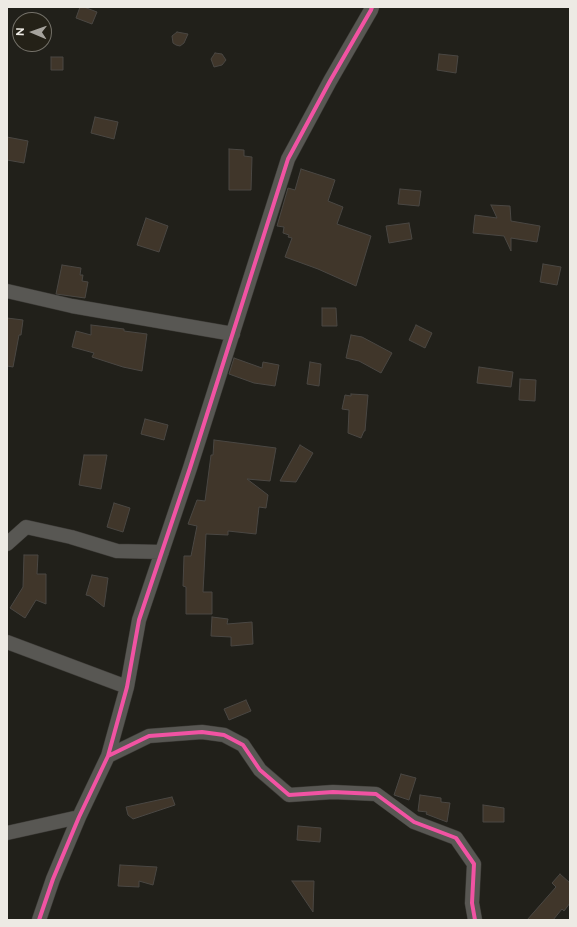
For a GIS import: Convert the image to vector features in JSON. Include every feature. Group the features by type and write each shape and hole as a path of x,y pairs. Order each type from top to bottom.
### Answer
{"street":[{"path":"39,920 53,879 79,817 108,756 127,687 139,620 190,468 288,159 372,7"},
{"path":"7,291 72,306 233,334"},
{"path":"7,544 26,527 71,537 117,551 162,552"},
{"path":"7,642 127,687"},
{"path":"108,756 149,736 202,732 217,734 244,745 260,770 289,795 333,792 376,794 414,822 456,838 474,864 472,903 475,920"},
{"path":"7,833 79,817"}],"building":[{"path":"80,7 97,12 92,24 76,18"},
{"path":"177,32 188,34 184,43 180,46 173,43 172,36"},
{"path":"215,53 222,54 226,60 222,65 214,67 211,59"},
{"path":"439,54 458,56 456,73 437,70"},
{"path":"51,57 63,57 63,70 51,70"},
{"path":"95,117 118,122 114,139 91,133"},
{"path":"7,137 28,141 24,163 7,160"},
{"path":"229,149 244,150 244,156 252,157 251,190 229,190"},
{"path":"301,169 335,180 328,201 343,207 337,224 371,236 356,286 318,269 285,257 292,238 283,233 284,227 277,226 288,188 295,190"},
{"path":"400,189 421,191 419,206 398,204"},
{"path":"491,205 510,206 511,221 540,226 537,242 511,238 511,251 504,236 473,233 475,215 497,218"},
{"path":"146,218 168,226 159,252 137,245"},
{"path":"409,223 412,239 389,243 386,226"},
{"path":"543,264 561,267 557,285 540,282"},
{"path":"62,265 81,268 80,275 83,275 82,281 88,282 85,298 56,294"},
{"path":"322,308 336,308 337,326 322,326"},
{"path":"7,318 23,320 13,367 7,366"},
{"path":"91,325 124,329 124,331 147,334 142,371 123,367 92,357 94,353 72,347 76,331 91,335"},
{"path":"416,325 432,333 425,348 409,340"},
{"path":"351,335 362,337 392,353 381,373 359,361 346,358"},
{"path":"234,358 262,368 263,362 279,365 275,386 254,383 229,374"},
{"path":"310,362 321,364 319,386 307,384"},
{"path":"479,367 513,372 511,387 477,383"},
{"path":"520,379 536,380 535,401 519,400"},
{"path":"351,394 368,395 365,431 361,438 348,433 349,410 342,409 345,395 351,396"},
{"path":"145,419 168,425 164,440 141,434"},
{"path":"214,440 276,448 270,481 247,479 268,495 266,508 259,507 256,534 228,531 228,535 206,534 203,592 212,592 212,614 186,614 186,587 183,586 184,556 191,556 197,526 188,524 197,500 205,501 211,455 213,455"},
{"path":"300,445 313,453 296,482 280,481"},
{"path":"84,455 107,455 101,489 79,485"},
{"path":"114,503 130,508 123,532 107,527"},
{"path":"24,555 38,555 37,574 46,574 46,604 36,600 25,618 10,608 23,587"},
{"path":"92,575 108,578 104,607 90,596 86,595"},
{"path":"212,617 228,619 227,624 252,622 253,644 231,646 231,637 211,636"},
{"path":"246,700 251,711 229,720 224,709"},
{"path":"401,774 416,778 409,800 394,795"},
{"path":"420,795 441,798 441,802 450,803 447,822 426,814 427,812 418,811"},
{"path":"172,797 175,805 133,819 128,815 126,807"},
{"path":"483,805 504,808 504,822 483,822"},
{"path":"298,826 321,828 320,842 297,840"},
{"path":"120,865 157,867 153,885 139,881 139,887 118,886"},
{"path":"560,874 570,883 570,903 564,911 562,909 553,920 527,920 556,887 552,883"},
{"path":"292,881 314,881 313,912"}],"cycle path":[{"path":"39,920 53,879 79,817 108,756 127,687 139,620 190,468 288,159 372,7"},
{"path":"108,756 149,736 202,732 224,735 243,745 260,770 289,795 333,792 376,794 414,822 456,838 474,864 472,903 475,920"}]}
